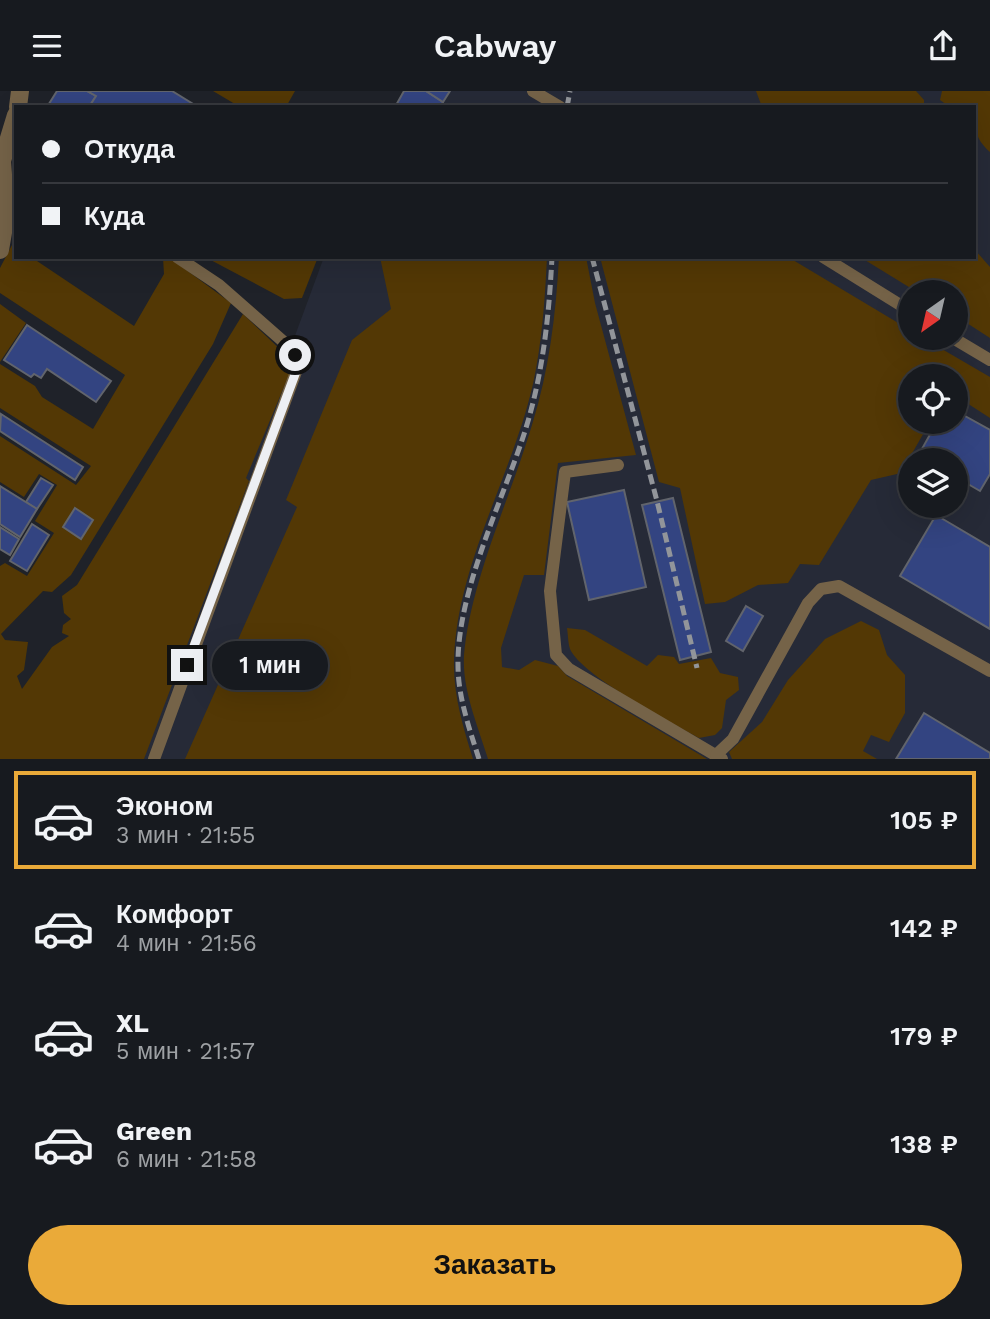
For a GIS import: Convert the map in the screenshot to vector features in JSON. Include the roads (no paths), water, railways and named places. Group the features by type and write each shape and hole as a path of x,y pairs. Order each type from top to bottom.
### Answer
{"street":[{"path":"0,250 14,130"}],"lane":[{"path":"533,91 557,105"},
{"path":"154,759 297,369 295,355 285,343 219,285 180,259"},
{"path":"826,259 898,304"},
{"path":"968,347 990,361"},
{"path":"618,465 565,473 550,591 556,655 569,669 719,757 733,739 808,603 821,589 839,586 862,596 990,671"}],"railway":[{"path":"567,105 570,91"},
{"path":"479,759 459,682 458,652 462,620 480,555 531,410 544,345 552,259"},
{"path":"593,259 657,501 697,668"}]}
